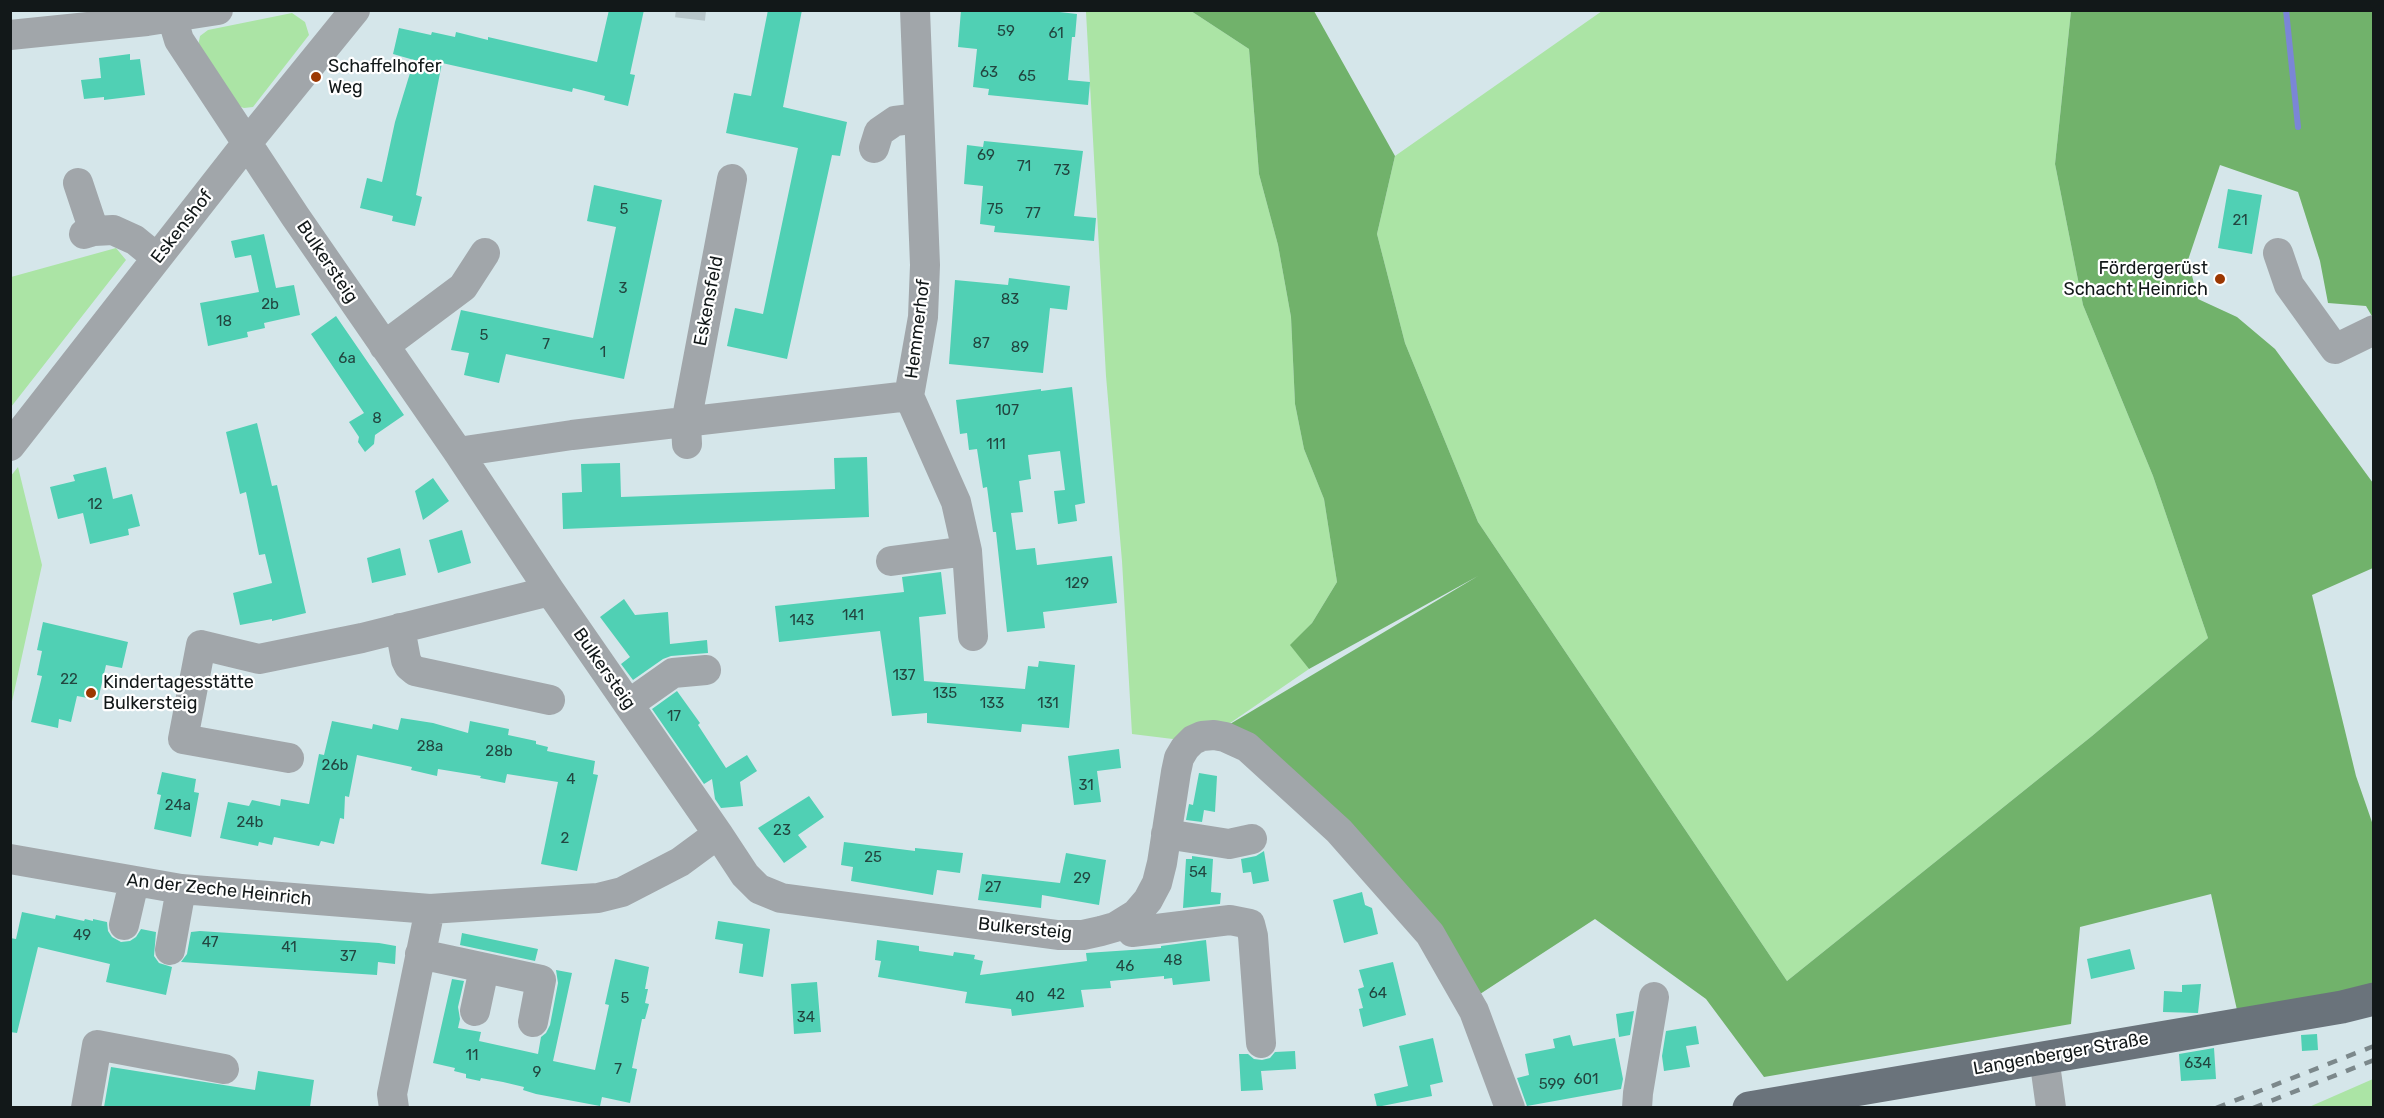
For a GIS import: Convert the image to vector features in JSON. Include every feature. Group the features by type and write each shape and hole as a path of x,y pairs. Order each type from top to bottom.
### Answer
{"main road":[{"name":"Langenberger Straße","path":"1749,1107 1869,1097 2044,1057 2342,1007 2373,999"}],"street":[{"path":"10,35 218,10"},
{"name":"Eskenshof","path":"10,446 247,143 355,10"},
{"name":"Hemmerhof","path":"915,10 925,265 918,354 909,396 939,490 956,502 966,551 973,636"},
{"name":"Bulkersteig","path":"171,14 179,40 247,143 550,591 745,875 759,890 781,898 1058,935 1083,935 1101,931 1124,922 1136,914 1148,900 1157,883 1176,772 1179,758 1185,748 1192,740 1202,736 1214,735 1237,741 1247,747 1339,831 1430,934 1474,1011 1510,1107"},
{"path":"874,148 879,132 887,126 895,121 919,118"},
{"name":"Eskensfeld","path":"686,434 732,179"},
{"path":"78,183 89,232 113,230 135,240 157,258"},
{"path":"384,346 463,287 485,253"},
{"path":"2278,254 2289,285 2335,349 2373,330"},
{"path":"458,452 572,435 686,434 766,423 909,396"},
{"path":"891,561 966,551"},
{"path":"289,758 183,739 201,645 259,659 400,628 550,591"},
{"path":"400,628 406,660 415,671 550,700"},
{"path":"629,704 673,673 706,670"},
{"name":"An der Zeche Heinrich","path":"10,859 181,889 430,909 598,898 622,892 680,862 718,834"},
{"path":"1166,834 1229,844 1252,839"},
{"path":"124,925 134,882"},
{"path":"170,950 181,889"},
{"path":"393,1107 392,1094 430,909"},
{"path":"1124,922 1132,933 1230,920 1250,924 1253,936 1261,1043"},
{"path":"420,954 541,980 533,1022"},
{"path":"475,1011 484,969"},
{"path":"1637,1107 1654,997"},
{"path":"86,1107 97,1045 224,1069"},
{"path":"2044,1057 2051,1107"}],"green space":[{"path":"1081,11 1191,11 1249,49 1259,174 1278,245 1291,317 1295,404 1304,449 1324,499 1337,582 1312,623 1291,645 1309,669 1220,730 1181,740 1132,734 1122,561 1106,376 1086,12"},
{"path":"1191,11 1314,11 1395,156 1377,234 1405,343 1478,522 1787,981 2092,736 2208,638 2153,476 2083,305 2055,164 2071,11 2373,11 2373,318 2366,306 2328,303 2320,261 2298,192 2220,165 2188,260 2198,299 2237,317 2275,349 2373,483 2373,568 2312,595 2356,776 2373,825 2373,988 2237,1010 2211,894 2080,927 2071,1024 1764,1077 1706,999 1595,919 1477,996 1437,933 1220,730 1478,576 1309,669 1290,645 1312,623 1337,582 1324,499 1304,449 1295,404 1291,317 1278,245 1259,174 1249,49"},
{"path":"1602,11 2071,11 2055,164 2083,305 2153,476 2208,638 2092,736 1787,981 1478,522 1405,343 1377,234 1395,156"},
{"path":"292,13 305,22 309,35 253,107 244,108 235,105 198,46 200,36 208,30"},
{"path":"116,248 126,260 11,407 11,277"},
{"path":"18,467 42,565 11,706 10,477"},
{"path":"2373,1079 2373,1107 2309,1107"}],"building":[{"path":"609,10 644,10 630,74 635,75 628,106 604,100 605,96 573,88 572,92 442,63 416,195 422,197 415,226 392,221 393,216 360,208 367,178 382,182 395,122 414,60 393,54 399,28 431,35 432,32 455,37 456,32 488,40 488,37 597,62"},
{"path":"768,10 802,10 783,107 847,122 840,156 832,155 787,359 727,346 735,308 763,314 798,148 726,133 734,93 751,96"},
{"path":"961,10 1042,10 1077,14 1075,37 1072,37 1068,80 1090,82 1088,105 988,95 989,89 973,87 977,49 958,47"},
{"path":"130,54 130,60 140,59 145,95 104,100 104,97 84,99 81,80 101,78 99,58"},
{"path":"984,141 1083,151 1074,216 1096,218 1094,241 994,232 995,226 980,224 983,186 964,184 967,145 983,147"},
{"path":"594,185 662,200 624,379 506,354 499,383 464,375 469,353 451,350 461,310 593,338 616,227 587,221"},
{"path":"2228,189 2262,195 2252,254 2218,248"},
{"path":"264,234 276,288 294,285 300,315 264,323 265,328 247,332 248,337 208,346 200,303 259,292 251,255 235,258 231,241"},
{"path":"1009,278 1070,286 1067,310 1050,308 1043,373 949,364 955,280 1008,285"},
{"path":"336,316 404,415 375,435 374,444 365,452 349,422 364,413 311,334"},
{"path":"1072,387 1085,503 1075,505 1077,521 1058,524 1054,491 1065,490 1060,451 1028,455 1031,479 1019,481 1023,512 1011,513 1016,550 1035,548 1037,565 1112,556 1117,603 1043,612 1045,628 1007,632 996,532 993,532 987,487 983,488 977,449 969,450 967,433 960,434 956,400"},
{"path":"257,423 272,486 277,485 306,613 240,625 233,593 272,583 265,554 259,555 246,492 240,494 226,432"},
{"path":"867,457 869,517 563,529 562,493 582,492 581,464 620,463 621,497 835,489 834,458"},
{"path":"106,467 113,499 132,494 140,526 128,529 129,535 90,544 83,513 58,519 50,487 75,481 73,475"},
{"path":"433,478 449,501 423,520 415,491"},
{"path":"462,530 471,563 438,573 429,540"},
{"path":"400,548 406,575 372,583 367,558"},
{"path":"941,572 946,614 919,617 924,681 1025,689 1028,666 1038,667 1039,661 1075,665 1069,728 1022,724 1021,732 927,723 927,713 892,716 880,631 779,642 775,606 904,592 902,577"},
{"path":"624,599 635,615 668,612 670,644 707,640 708,653 671,656 633,680 621,664 630,657 600,617"},
{"path":"43,622 128,642 122,668 106,665 98,700 77,696 71,722 59,719 58,728 31,722 42,676 37,675 42,651 37,650"},
{"path":"677,691 700,723 698,725 726,768 747,755 757,771 740,782 743,806 721,808 715,799 712,779 704,784 652,709"},
{"path":"401,718 433,723 468,733 470,721 509,729 508,735 536,741 536,744 548,747 547,751 595,761 593,774 598,775 577,871 541,864 558,782 507,774 505,783 480,778 481,776 438,769 437,776 411,770 412,767 357,755 349,797 345,796 344,819 340,818 334,844 321,841 319,846 274,837 272,845 259,842 258,846 220,838 228,802 249,806 252,800 280,806 281,799 309,804 319,754 324,755 332,721 372,729 373,724 398,730"},
{"path":"1119,749 1121,768 1097,771 1101,802 1074,805 1068,756"},
{"path":"162,772 196,779 194,792 199,793 191,837 154,829 161,795 157,794"},
{"path":"1199,773 1217,776 1215,812 1204,810 1202,822 1186,820 1189,804 1193,805"},
{"path":"809,796 824,817 798,835 807,847 784,863 758,828"},
{"path":"844,842 915,851 915,848 963,853 960,873 937,870 933,895 851,881 853,867 841,865"},
{"path":"1264,851 1269,881 1253,884 1251,872 1243,873 1241,859 1256,856"},
{"path":"1066,853 1106,860 1099,905 1042,895 1041,908 978,900 982,874 1060,883"},
{"path":"1192,856 1213,859 1211,892 1221,893 1220,904 1183,908 1186,859 1192,859"},
{"path":"1362,892 1365,905 1372,908 1378,934 1344,943 1333,900"},
{"path":"22,912 55,919 56,915 84,921 85,919 93,921 93,919 107,922 108,931 112,937 121,942 130,941 141,929 156,932 154,956 159,963 172,967 166,995 106,982 110,964 38,947 17,1033 10,1032 10,938 16,939"},
{"path":"718,921 770,929 763,977 739,973 743,944 715,939"},
{"path":"191,932 379,943 396,946 395,964 378,962 377,975 181,962 187,954"},
{"path":"462,933 538,949 535,961 460,945"},
{"path":"877,940 919,946 919,951 953,956 954,952 975,955 974,959 983,961 980,975 1087,961 1086,953 1161,948 1161,946 1206,940 1210,981 1173,985 1172,978 1164,979 1164,976 1110,981 1111,988 1081,990 1084,1007 1012,1016 1011,1009 965,1003 967,992 878,977 881,961 875,960"},
{"path":"2130,949 2135,969 2091,979 2087,959"},
{"path":"615,959 649,967 645,1003 649,1004 645,1019 642,1019 632,1068 637,1069 630,1103 602,1097 600,1106 536,1094 523,1090 524,1087 503,1082 466,1078 466,1074 454,1071 455,1068 433,1063 452,979 464,981 458,1007 460,1019 458,1028 481,1032 479,1041 538,1054 541,1037 550,1025 558,983 556,970 572,973 553,1061 595,1070 609,1005 605,1004"},
{"path":"1393,962 1406,1015 1363,1027 1359,1009 1363,1008 1358,989 1364,987 1359,970"},
{"path":"817,982 821,1032 794,1034 791,984"},
{"path":"2201,984 2198,1013 2163,1012 2164,991 2182,992 2182,985"},
{"path":"1634,1011 1630,1035 1619,1037 1616,1014"},
{"path":"1696,1026 1699,1044 1686,1046 1690,1067 1664,1071 1662,1056 1666,1031"},
{"path":"2317,1034 2318,1050 2302,1051 2301,1035"},
{"path":"1570,1035 1573,1046 1615,1038 1623,1079 1621,1089 1527,1106 1517,1078 1529,1075 1525,1054 1555,1048 1553,1039"},
{"path":"1433,1038 1443,1082 1430,1085 1432,1096 1377,1107 1374,1094 1408,1086 1399,1046"},
{"path":"2214,1048 2216,1079 2181,1081 2179,1054"},
{"path":"1295,1051 1296,1069 1261,1071 1263,1090 1241,1091 1239,1054 1248,1054 1254,1059 1262,1060 1270,1058 1275,1052"},
{"path":"111,1067 255,1090 258,1071 314,1080 310,1107 104,1107"}],"waterway":[{"path":"2286,10 2298,127"}],"tunnel":[{"path":"690,19 691,10"}],"railway":[{"path":"2216,1108 2374,1046"},
{"path":"2253,1108 2374,1060"}],"place":[{"name":"Schaffelhofer Weg","path":"316,77"},
{"name":"Fördergerüst Schacht Heinrich","path":"2220,279"},
{"name":"Kindertagesstätte Bulkersteig","path":"91,693"}]}
